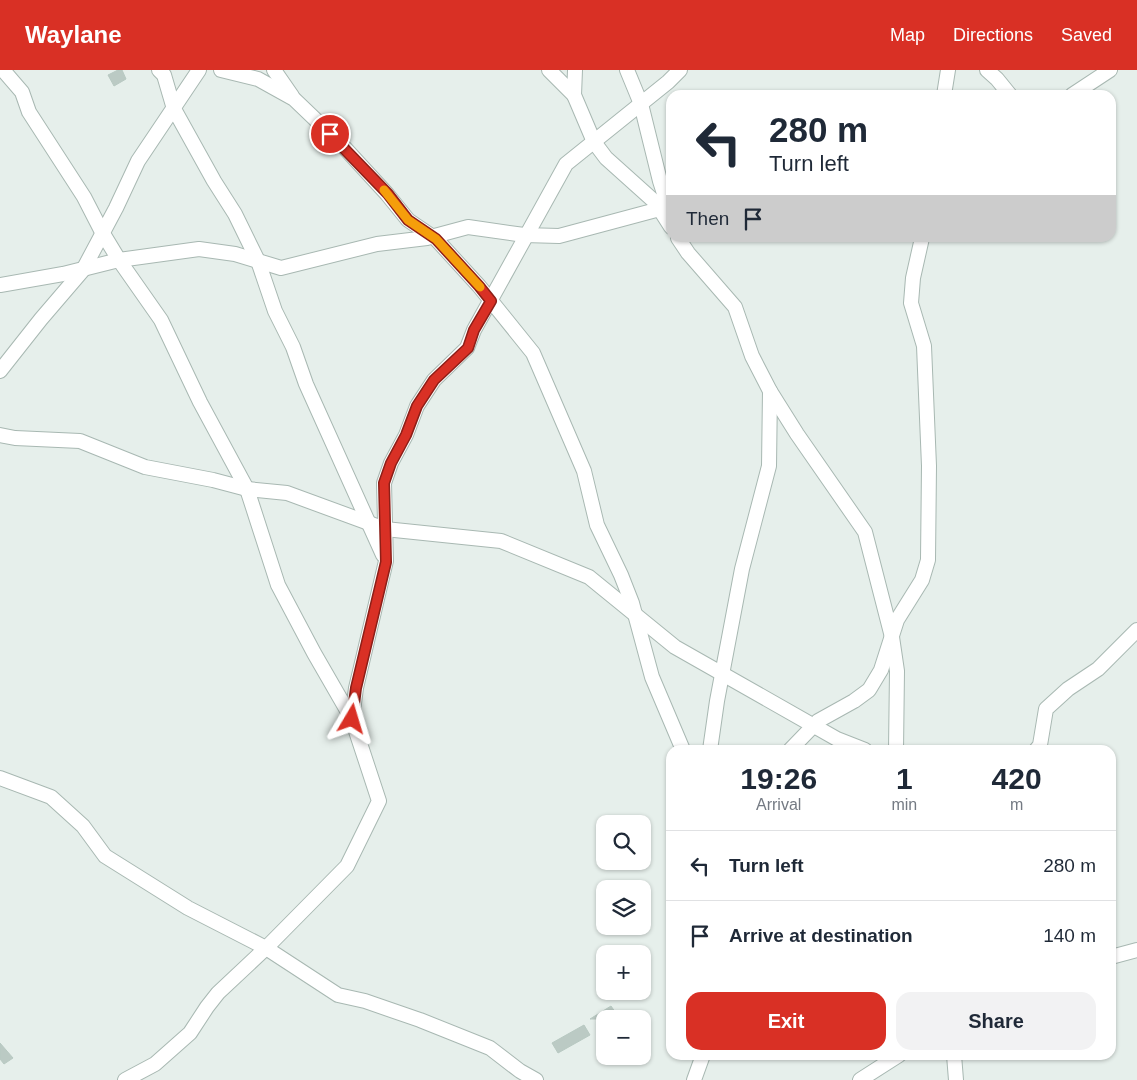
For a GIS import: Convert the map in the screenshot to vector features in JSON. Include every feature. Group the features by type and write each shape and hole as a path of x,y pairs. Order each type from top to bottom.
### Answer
{"street":[{"path":"3,70 12,78 22,92 29,112 84,196 119,260 161,320 200,402 246,489 278,585 314,654 352,719 379,801 347,866 266,948 218,993 190,1033 155,1064 125,1080"},
{"path":"159,70 164,75 174,109 214,181 235,214 258,261 275,311 292,347 306,384 386,562"},
{"path":"0,371 41,319 84,270 138,161 199,70"},
{"path":"221,70 258,79 294,99"},
{"path":"274,70 294,99 342,145 388,194 408,220 432,236 479,286 533,353 584,471 598,525 621,575 635,614 652,678 680,745"},
{"path":"549,70 574,95 594,142 606,158 655,202 666,207"},
{"path":"574,95 575,70"},
{"path":"628,70 641,104 666,207"},
{"path":"352,719 356,688 386,562 384,483 417,406 434,380 468,348 474,330 566,164 668,82 680,70"},
{"path":"945,90 948,70"},
{"path":"986,70 998,79 1006,90"},
{"path":"1080,90 1110,70"},
{"path":"0,285 84,270 119,260 199,249 235,254 281,268 377,244 432,236 468,227 527,235 559,236 666,207"},
{"path":"681,242 688,253 735,307 752,356 770,391 797,434 865,532 892,637 896,671 896,745"},
{"path":"795,745 818,721 854,701 869,690 880,670 897,620 922,580 928,560 929,466 924,346 911,303 913,278 921,242"},
{"path":"711,745 742,569 769,466 770,391"},
{"path":"0,435 15,438 80,441 145,467 213,480 246,489 287,493 385,529 501,541 589,577 675,647 837,739 852,745"},
{"path":"1040,745 1046,709 1068,689 1098,669 1137,630"},
{"path":"0,778 51,797 83,826 105,856 188,908 266,948 338,995 365,1001 420,1020 490,1048 520,1072 536,1080"},
{"path":"1116,955 1137,950"},
{"path":"694,1080 701,1060"},
{"path":"860,1080 890,1060"},
{"path":"954,1060 956,1080"}],"building":[{"path":"122,70 126,79 114,86 108,75"},
{"path":"611,1006 614,1010 605,1010"},
{"path":"584,1025 590,1035 558,1053 552,1043"},
{"path":"0,1043 13,1058 4,1064 0,1059"}],"slow traffic":[{"path":"384,190 408,220 436,239 480,287"}],"route":[{"path":"330,134 388,194 408,220 436,239 491,301 474,330 468,348 434,380 417,406 384,483 386,562 356,688 352,719"}]}
